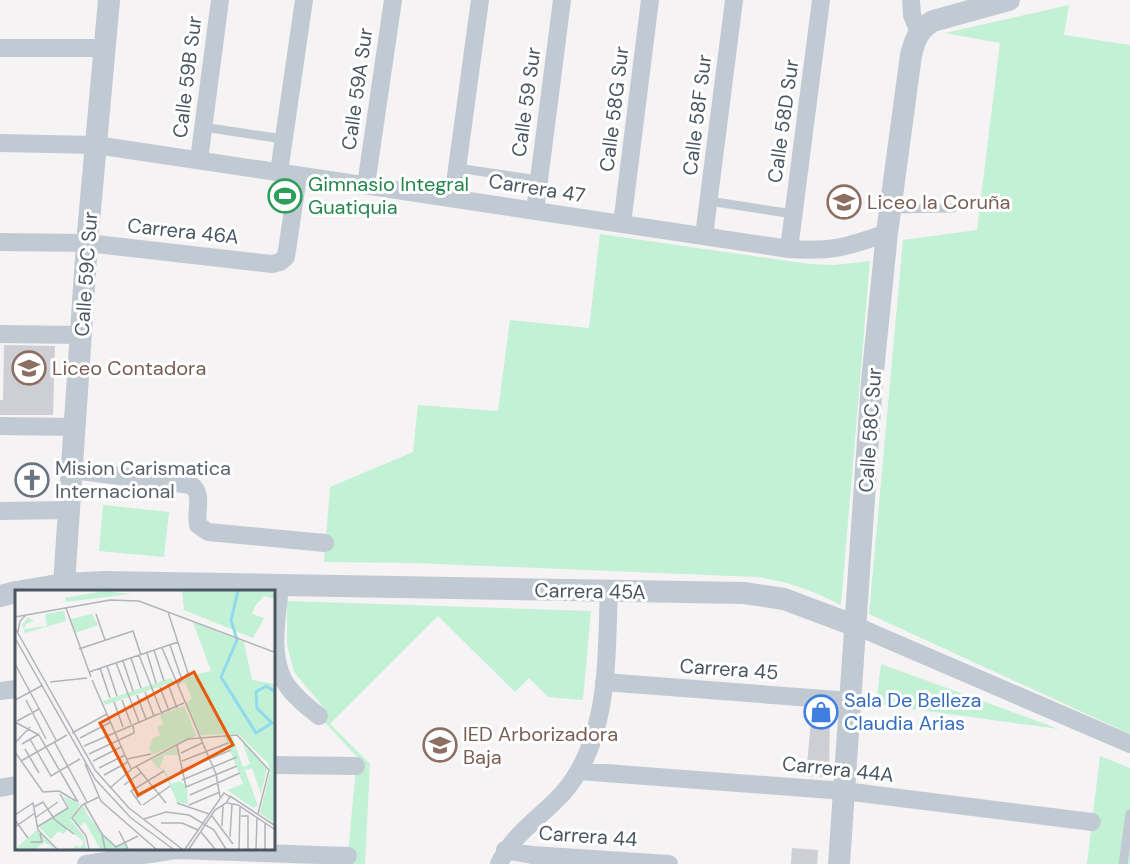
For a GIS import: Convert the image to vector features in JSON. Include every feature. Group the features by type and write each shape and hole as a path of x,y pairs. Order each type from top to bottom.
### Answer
{"street":[{"name":"Calle 59C Sur","path":"64,584 87,243 109,0"},
{"name":"Calle 59B Sur","path":"199,160 220,0"},
{"path":"279,172 304,0"},
{"name":"Calle 59A Sur","path":"366,185 393,0"},
{"path":"453,198 480,0"},
{"name":"Calle 59 Sur","path":"535,211 562,0"},
{"name":"Calle 58G Sur","path":"622,224 650,0"},
{"name":"Calle 58F Sur","path":"704,236 734,0"},
{"name":"Calle 58D Sur","path":"789,249 822,0"},
{"path":"911,0 912,15 919,32 933,21 979,4 1009,0"},
{"name":"Calle 58C Sur","path":"839,864 872,381 890,209 911,55 919,32"},
{"path":"0,48 105,48"},
{"name":"Carrera 47","path":"0,143 96,145 789,249 845,248 887,233"},
{"name":"Carrera 46A","path":"0,242 87,243 272,264 286,257 298,176"},
{"path":"0,334 81,335"},
{"path":"0,426 75,427"},
{"path":"72,471 191,485 198,494 198,525 208,532 325,543"},
{"path":"0,511 69,510"},
{"name":"Carrera 45A","path":"28,590 64,584 130,587 280,585 744,593 784,599 856,626 1130,744"},
{"path":"280,585 275,651 278,679 319,716"},
{"path":"502,857 533,820 562,794 579,771 594,734 603,698 609,591"},
{"path":"0,596 15,592"},
{"name":"Carrera 45","path":"604,682 851,701"},
{"path":"0,691 15,689"},
{"path":"274,765 356,766"},
{"name":"Carrera 44A","path":"579,771 844,791 1092,822"},
{"path":"0,788 15,785"},
{"path":"86,864 177,854 348,856"},
{"name":"Carrera 44","path":"502,857 532,855 669,864"}],"lane":[{"path":"203,127 284,139"},
{"path":"457,168 539,180"},
{"path":"709,201 793,214"},
{"path":"890,209 953,208"},
{"path":"1123,864 1130,814"}],"green space":[{"path":"1069,5 1064,35 1130,45 1130,734 869,614 903,240 977,230 1000,43 945,33"},
{"path":"600,234 809,264 834,265 870,261 841,605 800,587 757,577 414,563 324,562 330,487 413,452 418,405 498,411 510,320 589,328"},
{"path":"103,505 169,512 164,557 99,551"},
{"path":"287,601 591,611 583,700 548,697 529,678 515,692 438,616 330,724 370,764 365,864 347,864 357,757 319,716 324,708 294,672 287,645"},
{"path":"881,664 1059,729 876,704"},
{"path":"1100,756 1130,768 1130,864 1087,864"}],"building":[{"path":"277,184 285,185 281,211 273,210"},
{"name":"Liceo Contadora","path":"4,345 55,346 53,415 0,415 0,400 3,400"},
{"name":"Mision Carismatica Internacional","path":"21,466 44,467 42,495 20,494"},
{"path":"812,709 830,711 829,777 806,776"},
{"path":"792,848 818,850 817,864 791,864"}],"place":[{"name":"Gimnasio Integral Guatiquia","path":"285,196"},
{"name":"Liceo la Coruña","path":"844,202"},
{"name":"Liceo Contadora","path":"29,368"},
{"name":"Mision Carismatica Internacional","path":"32,480"},
{"name":"Sala De Belleza Claudia Arias","path":"821,712"},
{"name":"IED Arborizadora Baja","path":"440,745"}]}
